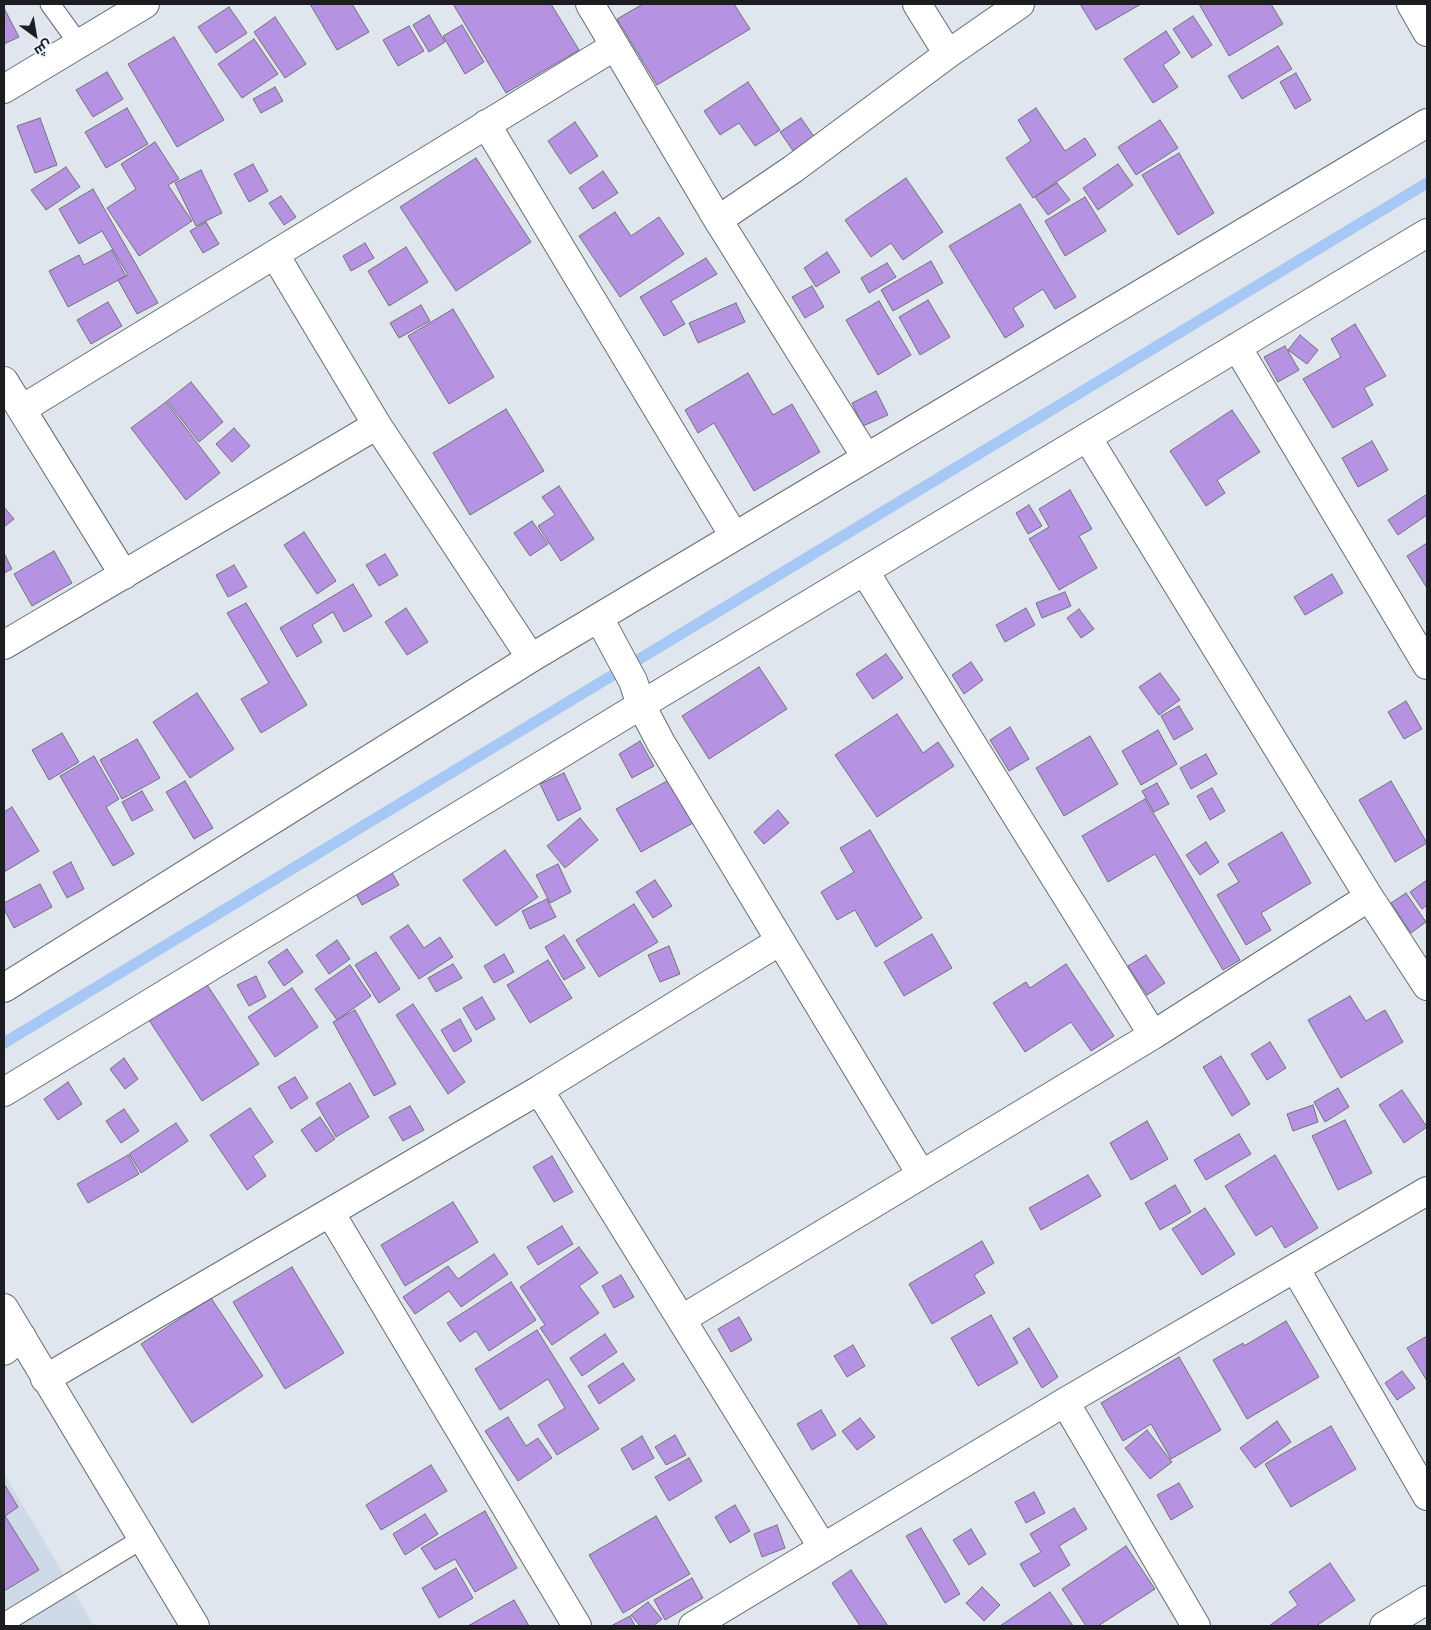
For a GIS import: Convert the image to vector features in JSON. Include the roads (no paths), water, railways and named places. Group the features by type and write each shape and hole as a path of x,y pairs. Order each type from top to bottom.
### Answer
{"main road":[{"path":"4,89 144,4"},
{"path":"590,4 718,220 866,457"},
{"path":"917,4 948,54"},
{"path":"718,220 868,115 948,54 1020,4"},
{"path":"1411,4 1427,32"},
{"path":"22,409 615,46"},
{"path":"4,988 531,658 1427,123"},
{"path":"486,124 734,536"},
{"path":"4,1092 642,705 1427,233"},
{"path":"275,255 377,425 531,658"},
{"path":"1238,347 1427,665"},
{"path":"4,381 124,574"},
{"path":"4,645 377,425"},
{"path":"1088,438 1369,897 1427,986"},
{"path":"864,572 1153,1035"},
{"path":"599,618 633,681 642,705 661,743 921,1174"},
{"path":"682,1319 1153,1035 1369,897"},
{"path":"45,1379 331,1214 539,1090 780,941"},
{"path":"539,1090 823,1548"},
{"path":"693,1626 1065,1402 1427,1191"},
{"path":"331,1214 578,1626"},
{"path":"1295,1268 1427,1496"},
{"path":"4,1308 13,1344 45,1379 195,1626"},
{"path":"1065,1402 1196,1626"},
{"path":"1384,1626 1427,1600"}],"lane":[{"path":"50,4 79,44"},
{"path":"4,1623 142,1539"}],"waterway":[{"path":"4,1043 1427,183"}]}
